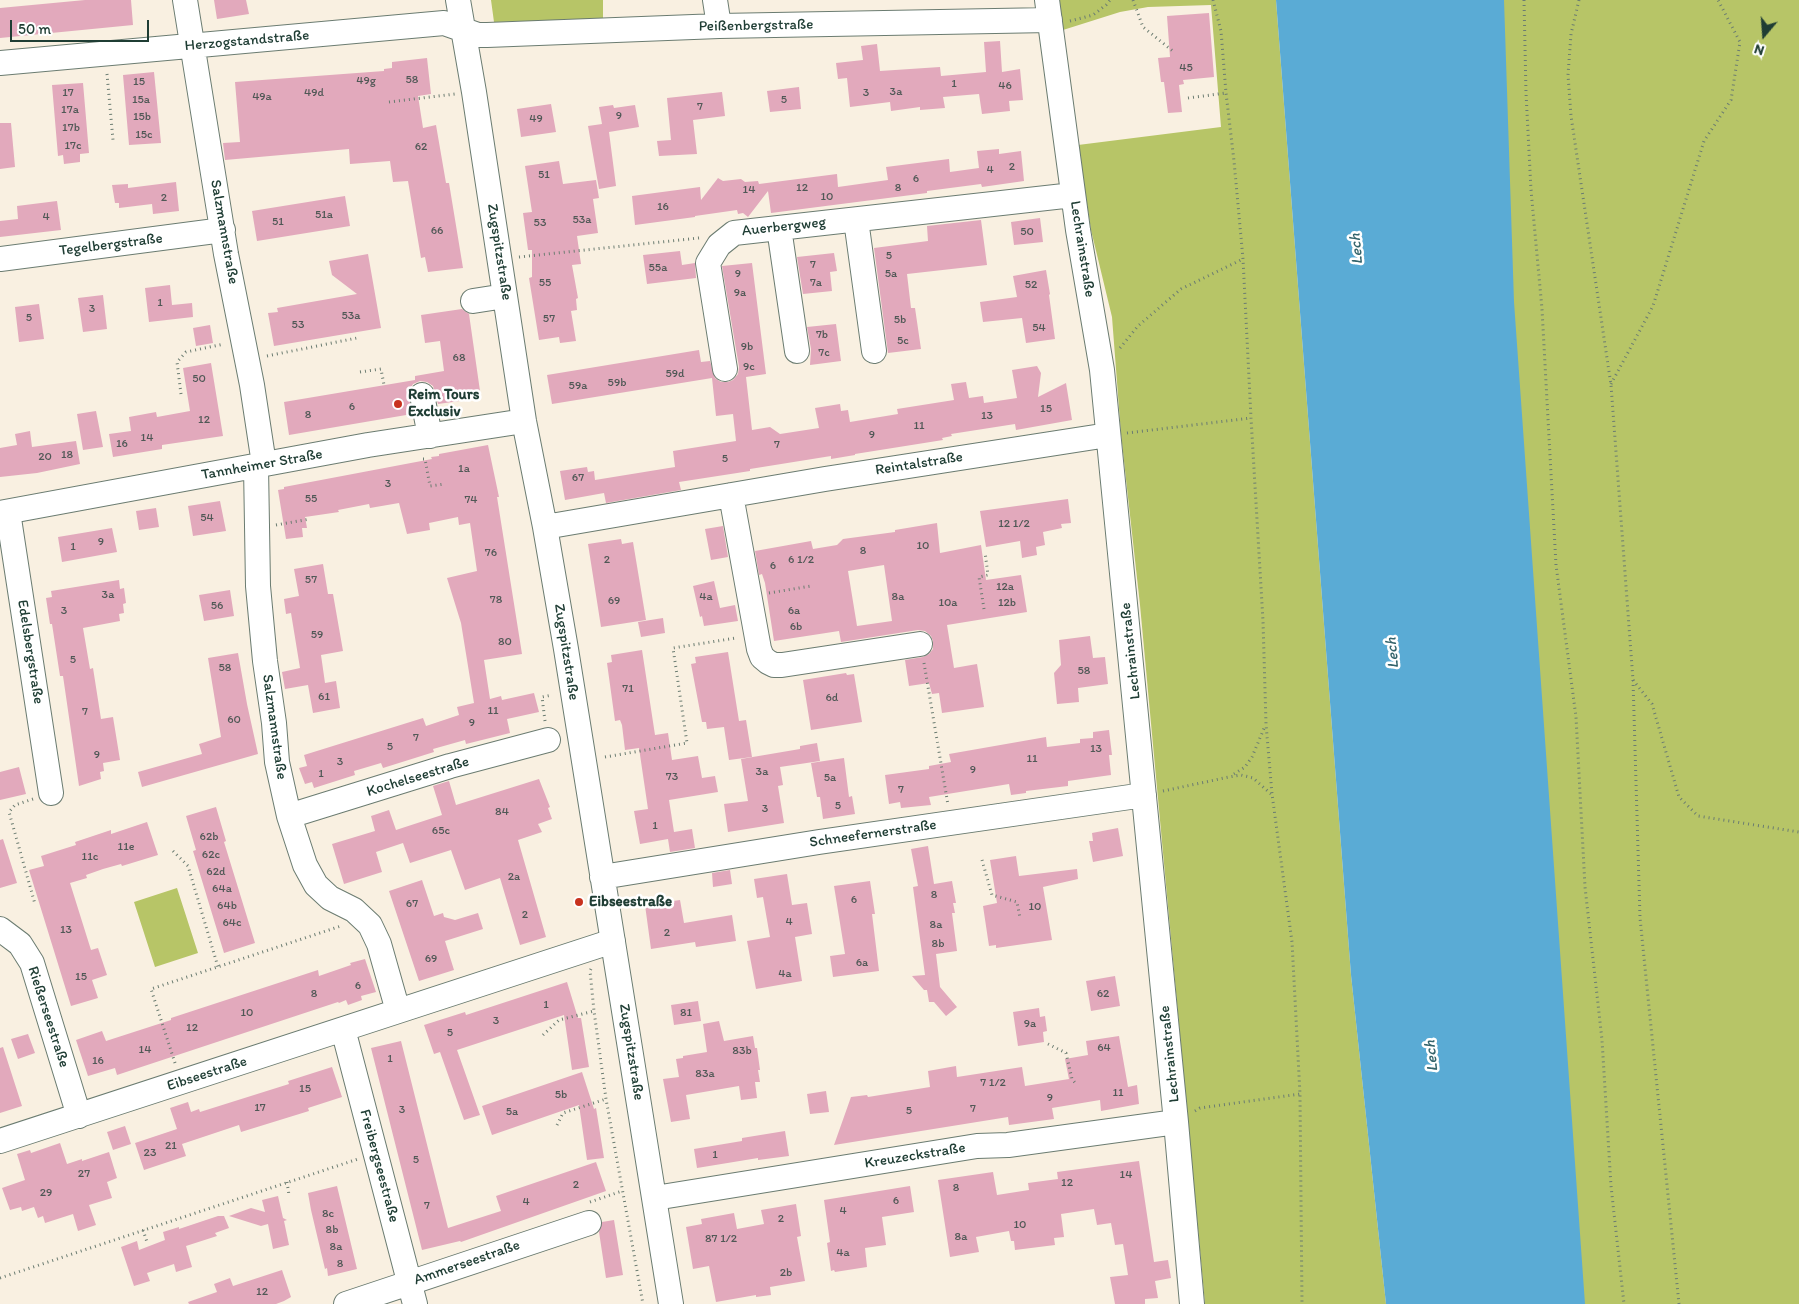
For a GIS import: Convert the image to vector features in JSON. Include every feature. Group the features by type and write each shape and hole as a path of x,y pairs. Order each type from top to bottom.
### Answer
{"street":[{"name":"Salzmannstraße","path":"185,0 245,350 260,465 256,528 258,586 265,661 274,723 276,762 289,816 306,866 316,886 330,898 354,910 370,925 379,944 398,1011"},
{"name":"Zugspitzstraße","path":"458,0 474,92 524,421 545,527 671,1304"},
{"path":"715,0 719,26"},
{"name":"Peißenbergstraße","path":"464,30 478,35 487,35 1049,10"},
{"name":"Lechrainstraße","path":"1049,10 1073,195 1102,370 1176,1122 1192,1304"},
{"name":"Herzogstandstraße","path":"0,63 433,23 444,23 464,30"},
{"name":"Auerbergweg","path":"718,245 734,233 1073,195"},
{"path":"856,220 874,351"},
{"path":"779,228 797,350"},
{"name":"Tegelbergstraße","path":"0,259 223,230"},
{"path":"718,245 708,263 725,369"},
{"path":"473,301 505,296"},
{"path":"422,395 430,436"},
{"name":"Tannheimer Straße","path":"4,512 260,465 524,421"},
{"name":"Reintalstraße","path":"545,527 731,495 1108,435"},
{"path":"731,495 756,634 762,657 768,662 774,665 782,665 920,644"},
{"name":"Edelsbergstraße","path":"4,512 51,793"},
{"name":"Kochelseestraße","path":"289,816 450,766 548,740"},
{"name":"Schneefernerstraße","path":"602,877 951,822 1144,795"},
{"name":"Rießerseestraße","path":"0,929 20,944 32,963 79,1116"},
{"name":"Eibseestraße","path":"0,1141 613,941"},
{"name":"Freibergseestraße","path":"342,1029 412,1293"},
{"name":"Kreuzeckstraße","path":"655,1198 977,1146 1008,1145 1176,1122"},
{"name":"Ammerseestraße","path":"346,1304 412,1293 589,1223"}],"path":[{"path":"1049,10 1066,22 1092,15 1110,0"},
{"path":"1133,0 1143,27 1174,52"},
{"path":"1213,0 1221,31 1244,259 1250,418 1263,620 1266,724 1272,794 1292,942 1300,1094 1302,1304"},
{"path":"1524,0 1531,190 1542,309 1556,564 1576,717 1584,887 1602,1040 1611,1186 1624,1304"},
{"path":"1579,0 1571,34 1568,75 1571,116 1611,385 1633,680 1640,918 1679,1304"},
{"path":"1611,385 1653,306 1704,142 1731,100 1740,42 1718,0"},
{"path":"105,54 113,140"},
{"path":"389,102 474,92"},
{"path":"1188,98 1226,93"},
{"path":"500,260 697,237 718,245"},
{"path":"1102,370 1138,326 1181,289 1244,259"},
{"path":"181,394 176,362 186,352 245,350 357,338"},
{"path":"360,372 381,369 384,385"},
{"path":"1108,435 1250,418"},
{"path":"420,459 425,459 430,486 445,484"},
{"path":"256,528 310,519"},
{"path":"984,610 979,577 988,575 985,552"},
{"path":"749,597 811,586"},
{"path":"605,757 687,743 673,648 756,634"},
{"path":"1633,680 1652,704 1679,797 1698,816 1799,832"},
{"path":"927,684 951,822"},
{"path":"548,740 542,697 572,691"},
{"path":"1144,795 1238,773 1252,757 1266,724"},
{"path":"1229,776 1241,775 1253,778 1272,794"},
{"path":"36,904 9,812 15,805 51,793"},
{"path":"173,851 188,866 218,967"},
{"path":"982,860 992,895 1017,902 1020,918"},
{"path":"181,1082 150,989 363,918"},
{"name":"Zugspitzstraße","path":"590,971 606,1099 643,1304"},
{"path":"543,1035 559,1020 594,1011"},
{"path":"1048,1044 1066,1053 1072,1079 1076,1084"},
{"path":"1176,1122 1200,1108 1300,1094"},
{"path":"557,1125 563,1113 606,1099"},
{"path":"0,1278 376,1153"},
{"path":"287,1182 289,1196"},
{"path":"143,1230 147,1242"}],"green space":[{"path":"491,0 603,0 603,20 494,22"},
{"path":"1059,0 1276,0 1351,975 1386,1304 1205,1304 1140,605 1121,434 1112,317 1091,230 1078,145 1221,127 1211,5 1148,7 1120,12 1063,30"},
{"path":"1482,0 1799,0 1799,1304 1582,1304"},
{"path":"177,888 198,953 155,967 134,902"}],"water":[{"name":"Lech","path":"1276,0 1504,0 1514,302 1585,1304 1386,1304 1351,975"}],"building":[{"path":"85,0 131,0 133,25 0,38 0,8"},
{"path":"214,0 246,0 249,14 217,19"},
{"path":"1209,13 1214,77 1183,80 1184,84 1179,85 1182,112 1168,113 1164,82 1161,82 1158,58 1170,57 1167,16"},
{"path":"1000,41 1002,72 1020,69 1023,100 1009,101 1010,111 982,114 979,94 943,97 945,108 920,110 920,107 891,111 890,102 850,107 847,78 838,79 836,63 863,60 861,46 877,44 880,71 940,67 941,76 986,72 984,42"},
{"path":"427,58 431,94 418,96 423,128 436,125 446,183 449,183 463,268 428,272 425,257 421,258 408,181 393,182 390,161 350,164 349,149 225,160 223,143 240,142 235,82 384,71 384,69 392,68 392,62"},
{"path":"154,72 161,143 129,145 123,75"},
{"path":"83,83 89,153 80,154 80,162 64,164 63,155 58,156 52,85"},
{"path":"799,87 801,109 770,112 767,91"},
{"path":"722,92 725,116 693,120 697,154 659,156 657,141 671,140 667,98"},
{"path":"551,104 556,132 521,137 517,109"},
{"path":"613,105 614,108 635,105 639,127 609,132 616,186 599,189 588,126 602,124 599,107"},
{"path":"0,123 11,123 15,167 0,169"},
{"path":"999,149 999,154 1021,151 1024,181 982,187 981,184 927,191 927,193 771,213 768,191 748,217 743,213 738,214 737,210 635,225 632,196 700,187 701,200 718,178 723,181 741,179 745,182 758,181 759,184 837,174 838,187 888,180 886,167 949,159 950,172 979,168 977,151"},
{"path":"559,161 563,184 596,180 599,198 593,199 598,233 577,236 581,264 572,265 578,298 576,299 577,310 571,311 576,341 560,343 559,337 539,340 529,278 532,277 532,250 528,250 523,213 532,212 525,166"},
{"path":"176,182 179,211 153,214 152,204 119,208 119,203 115,203 112,185 128,184 128,188"},
{"path":"345,196 350,226 257,241 252,211"},
{"path":"57,201 61,230 0,237 0,221 18,219 17,206"},
{"path":"1040,218 1043,242 1014,245 1011,222"},
{"path":"981,220 987,265 907,274 911,308 915,308 921,349 888,353 874,248 928,241 927,226"},
{"path":"680,251 682,265 695,263 696,278 647,284 643,255"},
{"path":"834,253 837,271 830,272 832,291 803,294 797,257"},
{"path":"368,254 381,328 274,346 268,313 278,312 277,308 357,294 332,275 329,261"},
{"path":"752,263 766,374 746,377 752,430 770,427 780,434 819,428 815,408 840,404 841,411 848,410 850,422 898,414 897,409 954,400 951,384 966,382 969,398 983,396 984,403 1017,398 1012,370 1037,366 1041,373 1038,397 1066,383 1072,420 1016,430 1015,424 951,434 952,436 942,438 943,440 855,455 831,459 831,456 750,469 750,471 679,482 681,490 606,503 604,493 565,500 560,471 587,467 588,472 594,471 595,480 675,467 673,451 736,441 733,414 716,416 712,378 552,404 547,375 699,350 701,362 710,361 715,378 721,382 733,380 738,374 739,367 722,266"},
{"path":"1046,270 1055,339 1026,343 1022,318 983,322 980,302 1017,297 1013,276"},
{"path":"170,285 172,305 192,303 193,317 149,322 145,288"},
{"path":"103,295 107,329 83,332 78,298"},
{"path":"39,304 44,339 19,342 15,307"},
{"path":"462,309 469,314 481,398 438,404 433,386 427,382 420,381 413,384 409,391 412,414 289,435 284,402 415,380 415,376 444,371 440,341 425,343 421,315"},
{"path":"836,324 841,361 810,365 811,349 807,327"},
{"path":"210,325 213,343 196,346 193,328"},
{"path":"211,363 223,436 162,445 162,449 113,457 109,434 131,431 129,417 156,412 157,417 190,411 183,368"},
{"path":"96,411 103,447 83,450 77,414"},
{"path":"30,431 32,447 76,441 80,464 37,473 0,477 0,448 17,445 15,434"},
{"path":"488,445 499,497 497,497 522,654 484,660 490,699 501,696 502,700 534,693 539,712 507,719 510,733 466,744 465,740 433,749 434,752 383,768 381,763 354,771 355,775 314,788 312,782 305,784 299,768 307,766 304,755 423,718 426,726 459,715 457,707 474,703 461,623 447,578 477,571 470,523 459,525 458,517 429,523 430,530 407,534 399,503 370,508 369,504 338,510 339,512 305,517 307,528 302,528 303,537 286,539 278,490 284,489 284,487 432,459 431,457 439,456 439,454"},
{"path":"1068,499 1071,523 1061,524 1062,528 1043,532 1045,545 1036,547 1037,555 1022,558 1020,541 986,547 980,511"},
{"path":"220,501 226,531 193,536 188,506"},
{"path":"156,508 159,527 139,530 136,511"},
{"path":"937,523 940,553 981,545 986,580 1021,575 1027,612 947,625 954,668 977,664 984,707 942,713 939,693 932,694 929,683 909,686 905,660 923,657 933,649 931,636 925,631 918,630 841,642 839,631 774,641 765,583 762,574 759,575 755,551 811,541 813,549 837,545 843,539 895,532 895,530","holes":["884,565 892,621 857,626 848,571"]},
{"path":"723,526 728,557 711,560 705,529"},
{"path":"112,528 117,552 62,562 58,537"},
{"path":"621,539 622,544 633,542 646,620 601,627 588,544"},
{"path":"323,564 328,594 333,594 343,651 321,655 325,683 336,681 340,708 313,713 308,685 285,689 282,672 300,668 291,613 286,614 284,599 299,596 294,569"},
{"path":"119,580 120,589 124,588 126,603 123,604 124,613 119,614 120,621 83,628 90,669 93,668 101,719 113,717 120,760 103,763 104,771 100,772 101,779 79,786 63,676 60,676 46,598 52,597 51,591"},
{"path":"714,581 720,608 735,605 738,621 704,626 693,586"},
{"path":"230,590 234,616 204,621 199,595"},
{"path":"663,618 665,633 641,637 638,622"},
{"path":"1090,636 1093,658 1105,657 1108,684 1078,688 1079,702 1057,704 1054,673 1061,665 1059,640"},
{"path":"642,650 655,735 668,733 672,760 698,756 702,778 715,776 718,792 669,800 674,832 692,829 695,848 670,852 668,839 640,844 634,811 648,809 639,748 625,750 622,725 620,720 615,721 607,663 612,662 611,655"},
{"path":"728,652 739,721 746,720 752,757 729,760 724,727 707,729 706,722 702,722 691,664 696,663 695,657"},
{"path":"238,653 258,754 142,787 138,772 202,754 199,744 221,737 208,658"},
{"path":"846,673 847,675 854,674 862,722 811,730 803,680"},
{"path":"1109,730 1112,755 1109,755 1111,775 1068,781 1068,786 1026,791 1026,793 1011,795 1009,784 929,797 931,805 901,808 900,802 889,804 885,775 929,769 929,766 951,762 949,754 1046,737 1047,747 1080,743 1080,739 1093,738 1093,732"},
{"path":"817,743 820,761 780,767 783,785 778,786 784,823 728,832 724,804 748,801 741,759 800,749 800,746"},
{"path":"844,758 849,797 852,796 855,814 823,819 820,797 817,797 811,763"},
{"path":"19,767 26,794 0,800 0,772"},
{"path":"539,779 550,807 548,808 552,819 538,824 542,832 518,840 546,937 520,945 500,878 465,890 451,850 410,863 403,843 376,852 382,872 344,884 332,844 375,831 371,816 389,810 396,830 442,815 433,786 449,781 456,805"},
{"path":"216,807 226,841 224,842 255,943 224,953 193,851 196,850 186,816"},
{"path":"147,822 158,855 122,866 121,864 103,869 86,875 87,878 70,883 91,950 98,948 107,975 92,980 98,998 71,1006 29,870 44,866 41,856 76,845 75,842 111,830 111,834"},
{"path":"1118,828 1123,856 1093,862 1089,841 1093,841 1092,833"},
{"path":"3,839 17,883 0,888 0,840"},
{"path":"928,846 934,884 952,881 956,903 953,903 955,913 952,913 957,951 936,954 940,987 957,1007 946,1016 934,1002 929,1002 927,990 924,990 912,976 925,975 913,887 918,886 911,849"},
{"path":"1016,856 1019,876 1077,869 1078,879 1043,887 1052,940 996,948 996,945 989,946 983,906 997,903 990,860"},
{"path":"730,870 732,884 713,887 712,873"},
{"path":"787,874 792,905 807,903 812,934 795,937 802,981 756,989 747,941 770,937 763,897 757,898 754,879"},
{"path":"422,880 434,916 443,913 444,917 455,920 478,913 483,929 445,941 454,970 419,981 389,891"},
{"path":"870,881 875,914 872,914 879,971 833,977 830,956 845,954 834,886"},
{"path":"680,900 684,923 732,915 736,941 696,947 695,942 651,949 645,905"},
{"path":"365,959 376,992 361,996 362,1000 348,1005 346,1000 338,1002 117,1075 115,1068 88,1076 76,1040 102,1031 106,1041 318,970 319,976"},
{"path":"1115,976 1120,1006 1091,1011 1086,981"},
{"path":"567,982 578,1018 581,1018 589,1067 572,1070 564,1015 457,1050 480,1115 464,1120 440,1052 434,1054 424,1025 465,1012 466,1015"},
{"path":"698,1001 701,1021 674,1025 671,1005"},
{"path":"1039,1008 1040,1017 1045,1016 1047,1031 1043,1032 1044,1042 1018,1046 1013,1012"},
{"path":"719,1021 724,1041 753,1036 760,1070 758,1070 760,1082 755,1082 757,1098 741,1100 739,1086 686,1095 690,1119 671,1122 663,1079 679,1077 676,1059 707,1052 703,1024"},
{"path":"28,1034 35,1053 18,1059 11,1039"},
{"path":"1119,1036 1128,1087 1137,1085 1139,1104 1101,1111 1100,1100 1052,1108 1054,1119 1009,1125 1008,1117 834,1145 851,1097 867,1095 868,1097 930,1087 928,1071 956,1066 957,1077 1022,1067 1025,1086 1069,1079 1065,1059 1088,1055 1086,1041"},
{"path":"401,1041 448,1228 501,1211 496,1196 596,1162 606,1191 461,1242 422,1250 371,1048"},
{"path":"3,1047 22,1106 0,1113 0,1048"},
{"path":"332,1067 342,1097 308,1108 309,1111 241,1132 239,1125 182,1144 186,1156 144,1170 135,1143 177,1129 170,1108 188,1102 191,1112 199,1109 200,1112 289,1084 288,1081"},
{"path":"582,1072 594,1109 596,1108 604,1158 587,1160 579,1105 492,1135 482,1106"},
{"path":"826,1091 829,1112 810,1114 807,1094"},
{"path":"125,1126 131,1144 113,1150 107,1132"},
{"path":"785,1131 789,1156 758,1160 758,1158 697,1168 694,1149"},
{"path":"60,1143 67,1164 109,1152 117,1178 107,1182 112,1198 89,1205 96,1225 78,1231 73,1214 45,1223 43,1216 38,1218 34,1207 22,1211 21,1207 10,1210 2,1188 25,1180 17,1154 30,1150 31,1153"},
{"path":"1139,1161 1154,1262 1168,1260 1171,1278 1155,1281 1158,1298 1145,1299 1145,1304 1115,1304 1110,1277 1128,1275 1123,1244 1115,1245 1111,1223 1097,1225 1094,1209 1061,1214 1064,1237 1054,1238 1055,1245 1015,1250 1014,1241 1011,1241 1009,1231 976,1237 979,1252 950,1257 938,1180 993,1172 997,1195 1029,1190 1028,1183 1058,1179 1057,1172"},
{"path":"337,1186 357,1269 328,1276 308,1193"},
{"path":"910,1186 914,1212 882,1217 886,1245 865,1248 867,1267 831,1271 827,1243 830,1242 824,1200"},
{"path":"278,1196 283,1218 287,1220 284,1221 289,1245 273,1249 268,1224 261,1226 229,1216 251,1208 265,1212 262,1200"},
{"path":"796,1204 801,1236 797,1237 805,1281 770,1287 771,1295 756,1297 756,1295 716,1302 709,1266 693,1269 686,1227 702,1224 701,1219 734,1213 737,1229 764,1224 761,1210"},
{"path":"218,1216 224,1216 229,1228 215,1233 217,1236 186,1246 192,1267 176,1272 174,1264 147,1273 150,1281 134,1286 121,1247 137,1241 139,1250 165,1240 163,1232 179,1227 179,1229"},
{"path":"614,1220 623,1275 606,1278 599,1232 602,1222"},
{"path":"282,1270 291,1297 276,1304 189,1304 188,1302 217,1292 214,1284 230,1278 233,1286"}],"place":[{"name":"Reim Tours Exclusiv","path":"398,404"},
{"name":"Eibseestraße","path":"579,902"}]}
